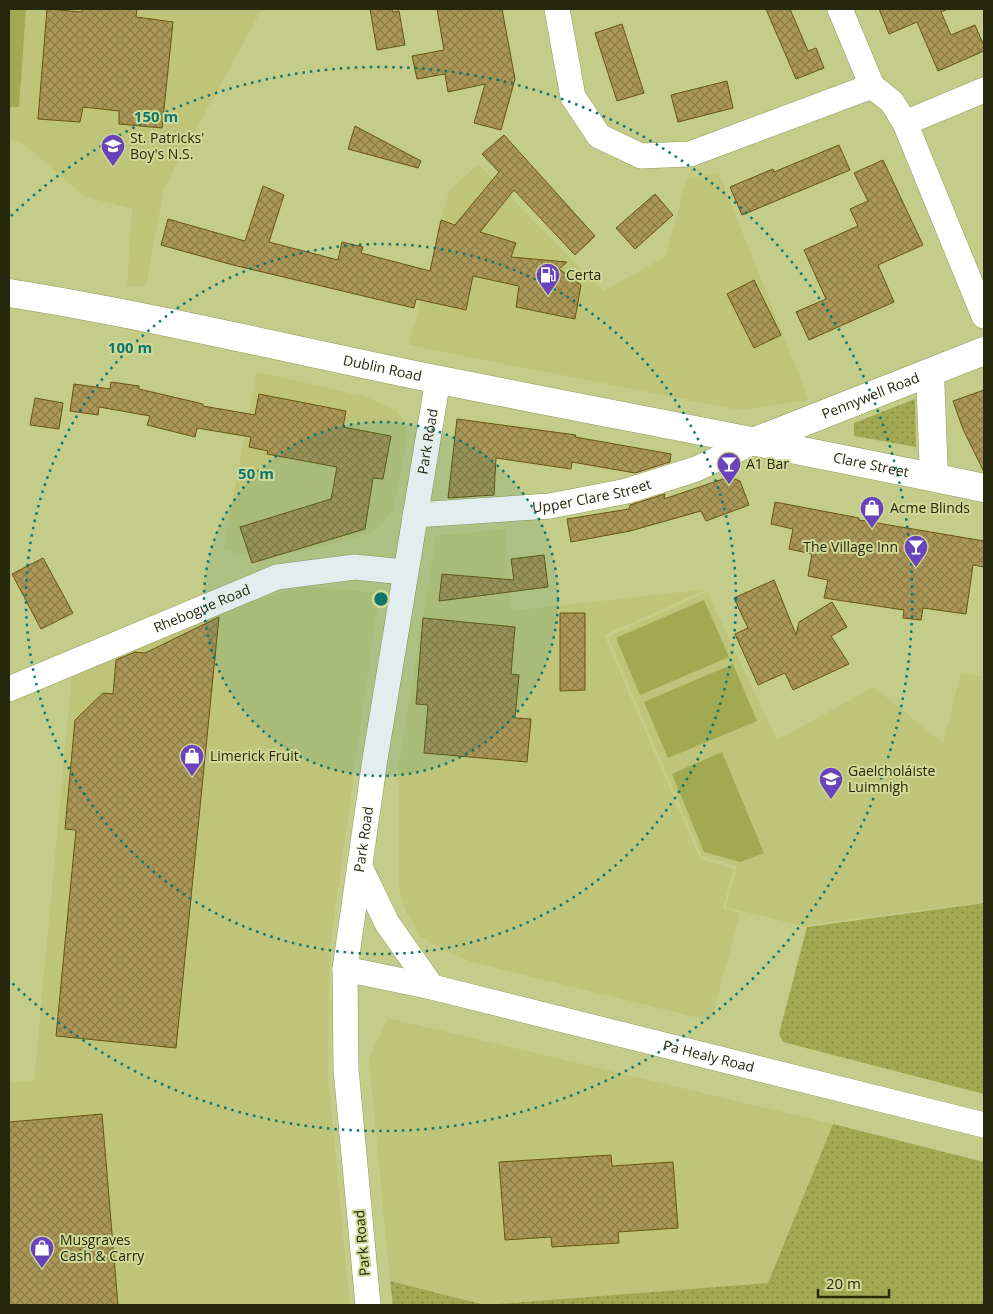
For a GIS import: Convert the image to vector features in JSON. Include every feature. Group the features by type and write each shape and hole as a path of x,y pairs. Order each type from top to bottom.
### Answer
{"main road":[{"name":"Dublin Road","path":"9,292 184,325 438,379 758,440"},
{"name":"Pennywell Road","path":"758,440 984,351"},
{"path":"930,373 934,478"},
{"name":"Clare Street","path":"758,440 984,488"}],"street":[{"path":"557,9 573,97 599,136 641,156 690,154 872,86"},
{"path":"840,9 872,86 892,102 904,123 984,316"},
{"path":"904,123 984,90"},
{"name":"Park Road","path":"368,1305 346,1069 346,968 404,572 438,379"},
{"name":"Upper Clare Street","path":"415,515 550,506 627,491 696,469 758,440"},
{"name":"Rhebogue Road","path":"9,689 277,577 356,567 404,572"},
{"path":"360,867 387,923 432,986"},
{"name":"Pa Healy Road","path":"346,968 432,986 984,1125"}],"shaded area":[{"name":"St. Patricks' Boy's N.S.","path":"9,9 262,9 164,188 146,286 127,286 132,209 84,196 25,145 9,139"},
{"path":"9,9 26,9 19,107 9,107"},
{"path":"478,164 603,291 665,257 687,179 719,173 809,400 739,410 409,345 449,191"},
{"path":"257,372 363,396 396,410 404,421 407,440 393,510 374,532 301,552 242,554 223,550"},
{"path":"915,399 916,447 854,436 854,423"},
{"path":"506,529 511,611 707,589 604,635 700,859 734,869 723,908 740,913 711,1021 472,962 445,951 421,937 405,910 398,884 398,772 436,536"},
{"path":"302,586 379,593 329,954 328,1077 350,1305 9,1305 9,1082 34,1081 72,673 238,606"},
{"name":"Gaelcholáiste Luimnigh","path":"707,592 777,740 874,687 943,743 961,672 984,677 984,902 807,925 806,927 726,907 737,866 702,856 608,637"},
{"path":"704,600 729,657 640,695 616,638"},
{"path":"733,664 757,721 668,758 644,702"},
{"path":"722,752 764,853 740,862 704,852 672,774"},
{"path":"984,903 984,1094 783,1042 779,1034 807,927"},
{"path":"388,1018 833,1124 768,1283 485,1305 390,1281 369,1058"},
{"path":"833,1124 984,1162 984,1305 485,1305 768,1283"},
{"path":"390,1281 485,1305 393,1305"}],"building":[{"path":"47,9 82,12 82,9 137,9 136,17 173,22 162,128 119,124 119,111 83,107 80,122 38,119"},
{"path":"370,9 392,9 393,12 399,11 405,45 377,50"},
{"path":"437,9 502,9 515,79 501,130 474,123 485,84 448,92 445,74 417,79 412,56 444,50"},
{"path":"766,9 790,9 808,51 816,48 824,68 796,79"},
{"path":"879,9 948,9 941,12 951,35 975,25 984,46 984,51 938,71 917,22 889,34"},
{"path":"622,24 644,93 617,101 595,33"},
{"path":"727,81 733,108 678,122 671,95"},
{"path":"355,126 421,161 418,168 348,149"},
{"path":"504,135 595,236 575,255 514,190 480,232 516,243 511,257 567,262 559,269 581,285 575,319 516,307 519,286 473,276 466,310 416,299 414,308 233,265 161,245 168,219 245,241 263,186 284,195 269,242 338,260 342,242 363,247 361,253 430,271 441,220 455,225 499,172 482,154"},
{"path":"839,145 850,170 742,215 730,187 773,169 774,172"},
{"path":"883,160 923,245 878,265 894,302 809,340 796,312 826,299 804,250 858,226 850,209 868,201 854,173"},
{"path":"655,194 673,215 635,249 616,228"},
{"path":"754,280 781,335 754,348 727,294"},
{"path":"111,382 139,386 139,389 203,404 203,406 255,415 259,394 346,411 343,427 391,436 383,479 373,478 365,529 252,563 240,527 331,499 337,467 267,454 268,451 249,447 251,437 197,428 195,437 147,425 150,416 99,407 98,415 70,411 74,384 110,389"},
{"path":"984,390 984,472 963,429 953,401"},
{"path":"35,398 63,403 59,429 30,425"},
{"path":"457,419 576,435 575,437 671,454 670,462 635,473 572,462 571,469 496,458 494,495 448,498"},
{"path":"729,477 740,481 749,505 706,521 701,511 630,531 571,542 567,519 629,509 630,505 665,494 664,499"},
{"path":"775,502 859,518 859,520 984,541 984,567 973,565 966,614 923,608 921,620 903,618 904,610 824,598 828,580 808,576 812,554 789,549 793,529 771,524"},
{"path":"544,555 548,587 439,601 442,574 514,580 511,559"},
{"path":"43,558 73,613 41,629 12,574"},
{"path":"774,580 796,635 799,622 832,602 847,627 831,636 849,664 793,690 785,673 758,685 735,634 748,628 734,598"},
{"path":"560,613 585,613 585,690 560,691"},
{"path":"219,617 176,1048 56,1036 76,830 65,829 75,720 103,693 113,694 116,660 135,652 145,653"},
{"path":"423,618 515,627 511,674 519,675 515,718 531,719 527,762 424,753 428,705 416,704"},
{"path":"102,1114 118,1305 9,1305 9,1122"},
{"path":"611,1155 612,1166 673,1162 678,1228 618,1232 619,1243 552,1247 551,1237 505,1240 499,1162"}],"place":[{"name":"St. Patricks' Boy's N.S.","path":"113,167"},
{"name":"Certa","path":"548,296"},
{"name":"A1 Bar","path":"729,485"},
{"name":"Acme Blinds","path":"872,529"},
{"name":"The Village Inn","path":"916,568"},
{"name":"Limerick Fruit","path":"192,777"},
{"name":"Gaelcholáiste Luimnigh","path":"831,800"},
{"name":"Musgraves Cash & Carry","path":"42,1269"}]}
